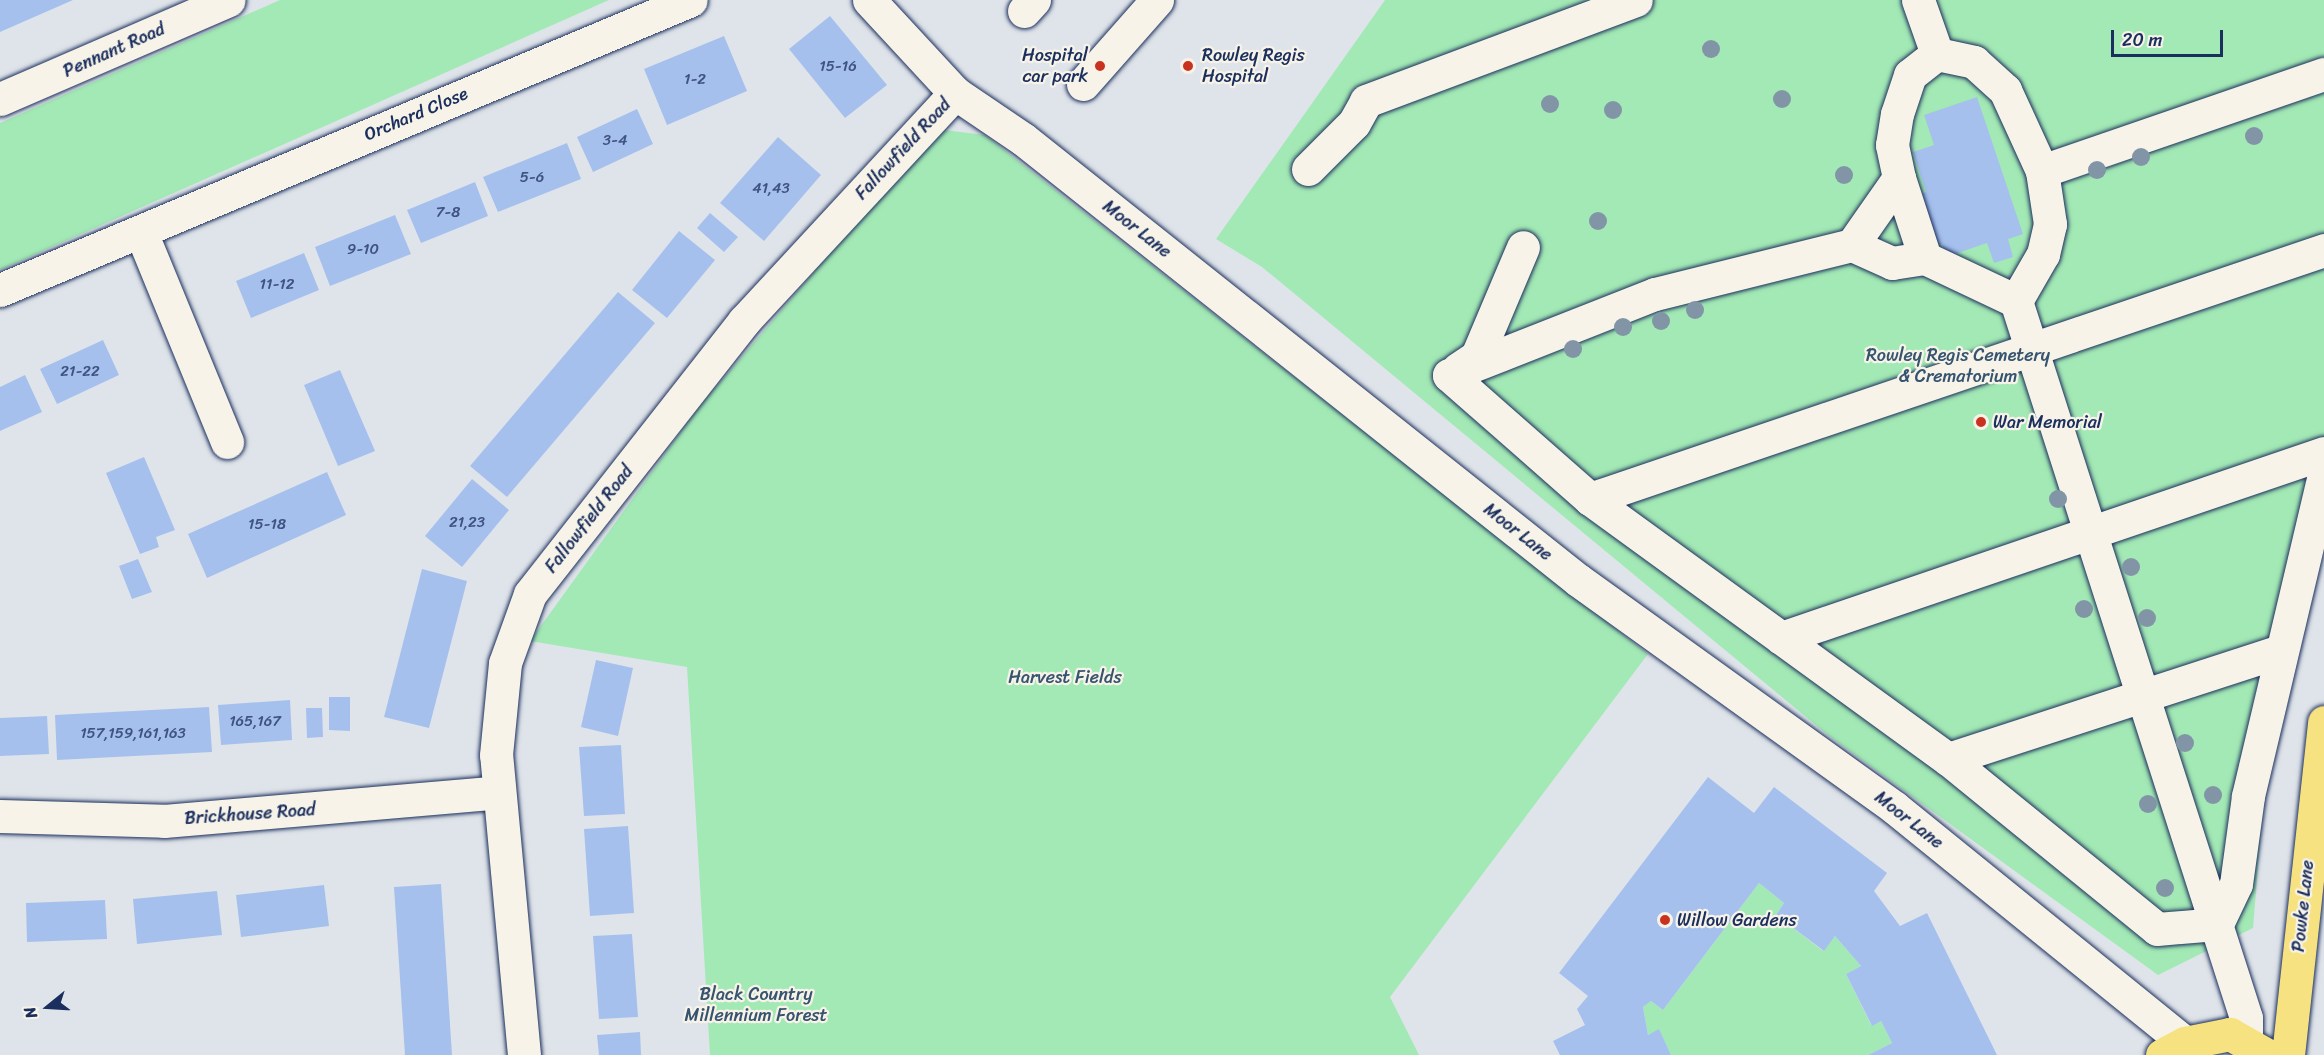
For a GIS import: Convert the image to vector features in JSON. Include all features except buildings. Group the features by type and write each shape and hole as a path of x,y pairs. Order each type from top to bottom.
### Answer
{"main road":[{"name":"Powke Lane","path":"2288,1055 2324,722"},
{"path":"2173,1049 2230,1034 2257,1048"}],"street":[{"name":"Pennant Road","path":"0,99 229,0"},
{"name":"Orchard Close","path":"0,290 692,0"},
{"name":"Moor Lane","path":"868,0 955,93 1023,139 1578,580 1894,808 2173,1049"},
{"path":"1083,84 1157,0"},
{"path":"1308,169 1354,123 1366,101 1636,0"},
{"path":"1918,0 1937,54"},
{"path":"1937,54 1974,62 2005,90 2042,171 2050,224 2040,263 2016,301"},
{"path":"1925,258 1899,178 1892,145 1897,114 1910,75 1937,54"},
{"path":"2042,171 2324,74"},
{"name":"Fallowfield Road","path":"524,1055 496,755 505,663 530,594 744,321 955,93"},
{"path":"1852,245 1899,178"},
{"path":"141,232 227,442"},
{"path":"1449,375 1655,294 1852,245 1892,263 1925,258 2016,301 2257,1048"},
{"path":"1449,375 1477,356 1523,247"},
{"path":"1590,499 2324,250"},
{"path":"1449,375 1590,499 1948,759 2157,929 2217,924"},
{"path":"1781,638 2324,453"},
{"path":"2217,924 2236,884 2248,796 2324,475"},
{"path":"1948,759 2282,651"},
{"name":"Brickhouse Road","path":"0,816 164,821 499,792"}],"green space":[{"path":"280,0 609,0 0,270 0,123"},
{"name":"Rowley Regis Cemetery & Crematorium","path":"1385,0 2324,0 2324,540 2264,794 2253,928 2158,975 1829,736 1262,267 1216,239"},
{"name":"Harvest Fields","path":"936,129 985,135 1648,654 1390,997 1419,1055 710,1055 687,667 530,641 698,408"},
{"path":"1759,883 1784,903 1776,915 1823,951 1835,936 1861,966 1846,974 1871,1025 1881,1021 1892,1043 1868,1055 1671,1055 1659,1030 1648,1035 1643,1007 1651,1001 1663,1010"}],"place":[{"name":"Hospital car park","path":"1100,66"},
{"name":"Rowley Regis Hospital","path":"1188,66"},
{"name":"War Memorial","path":"1981,422"},
{"name":"Willow Gardens","path":"1665,920"}],"park label":[{"name":"Black Country Millennium Forest","path":"756,1005"}]}
